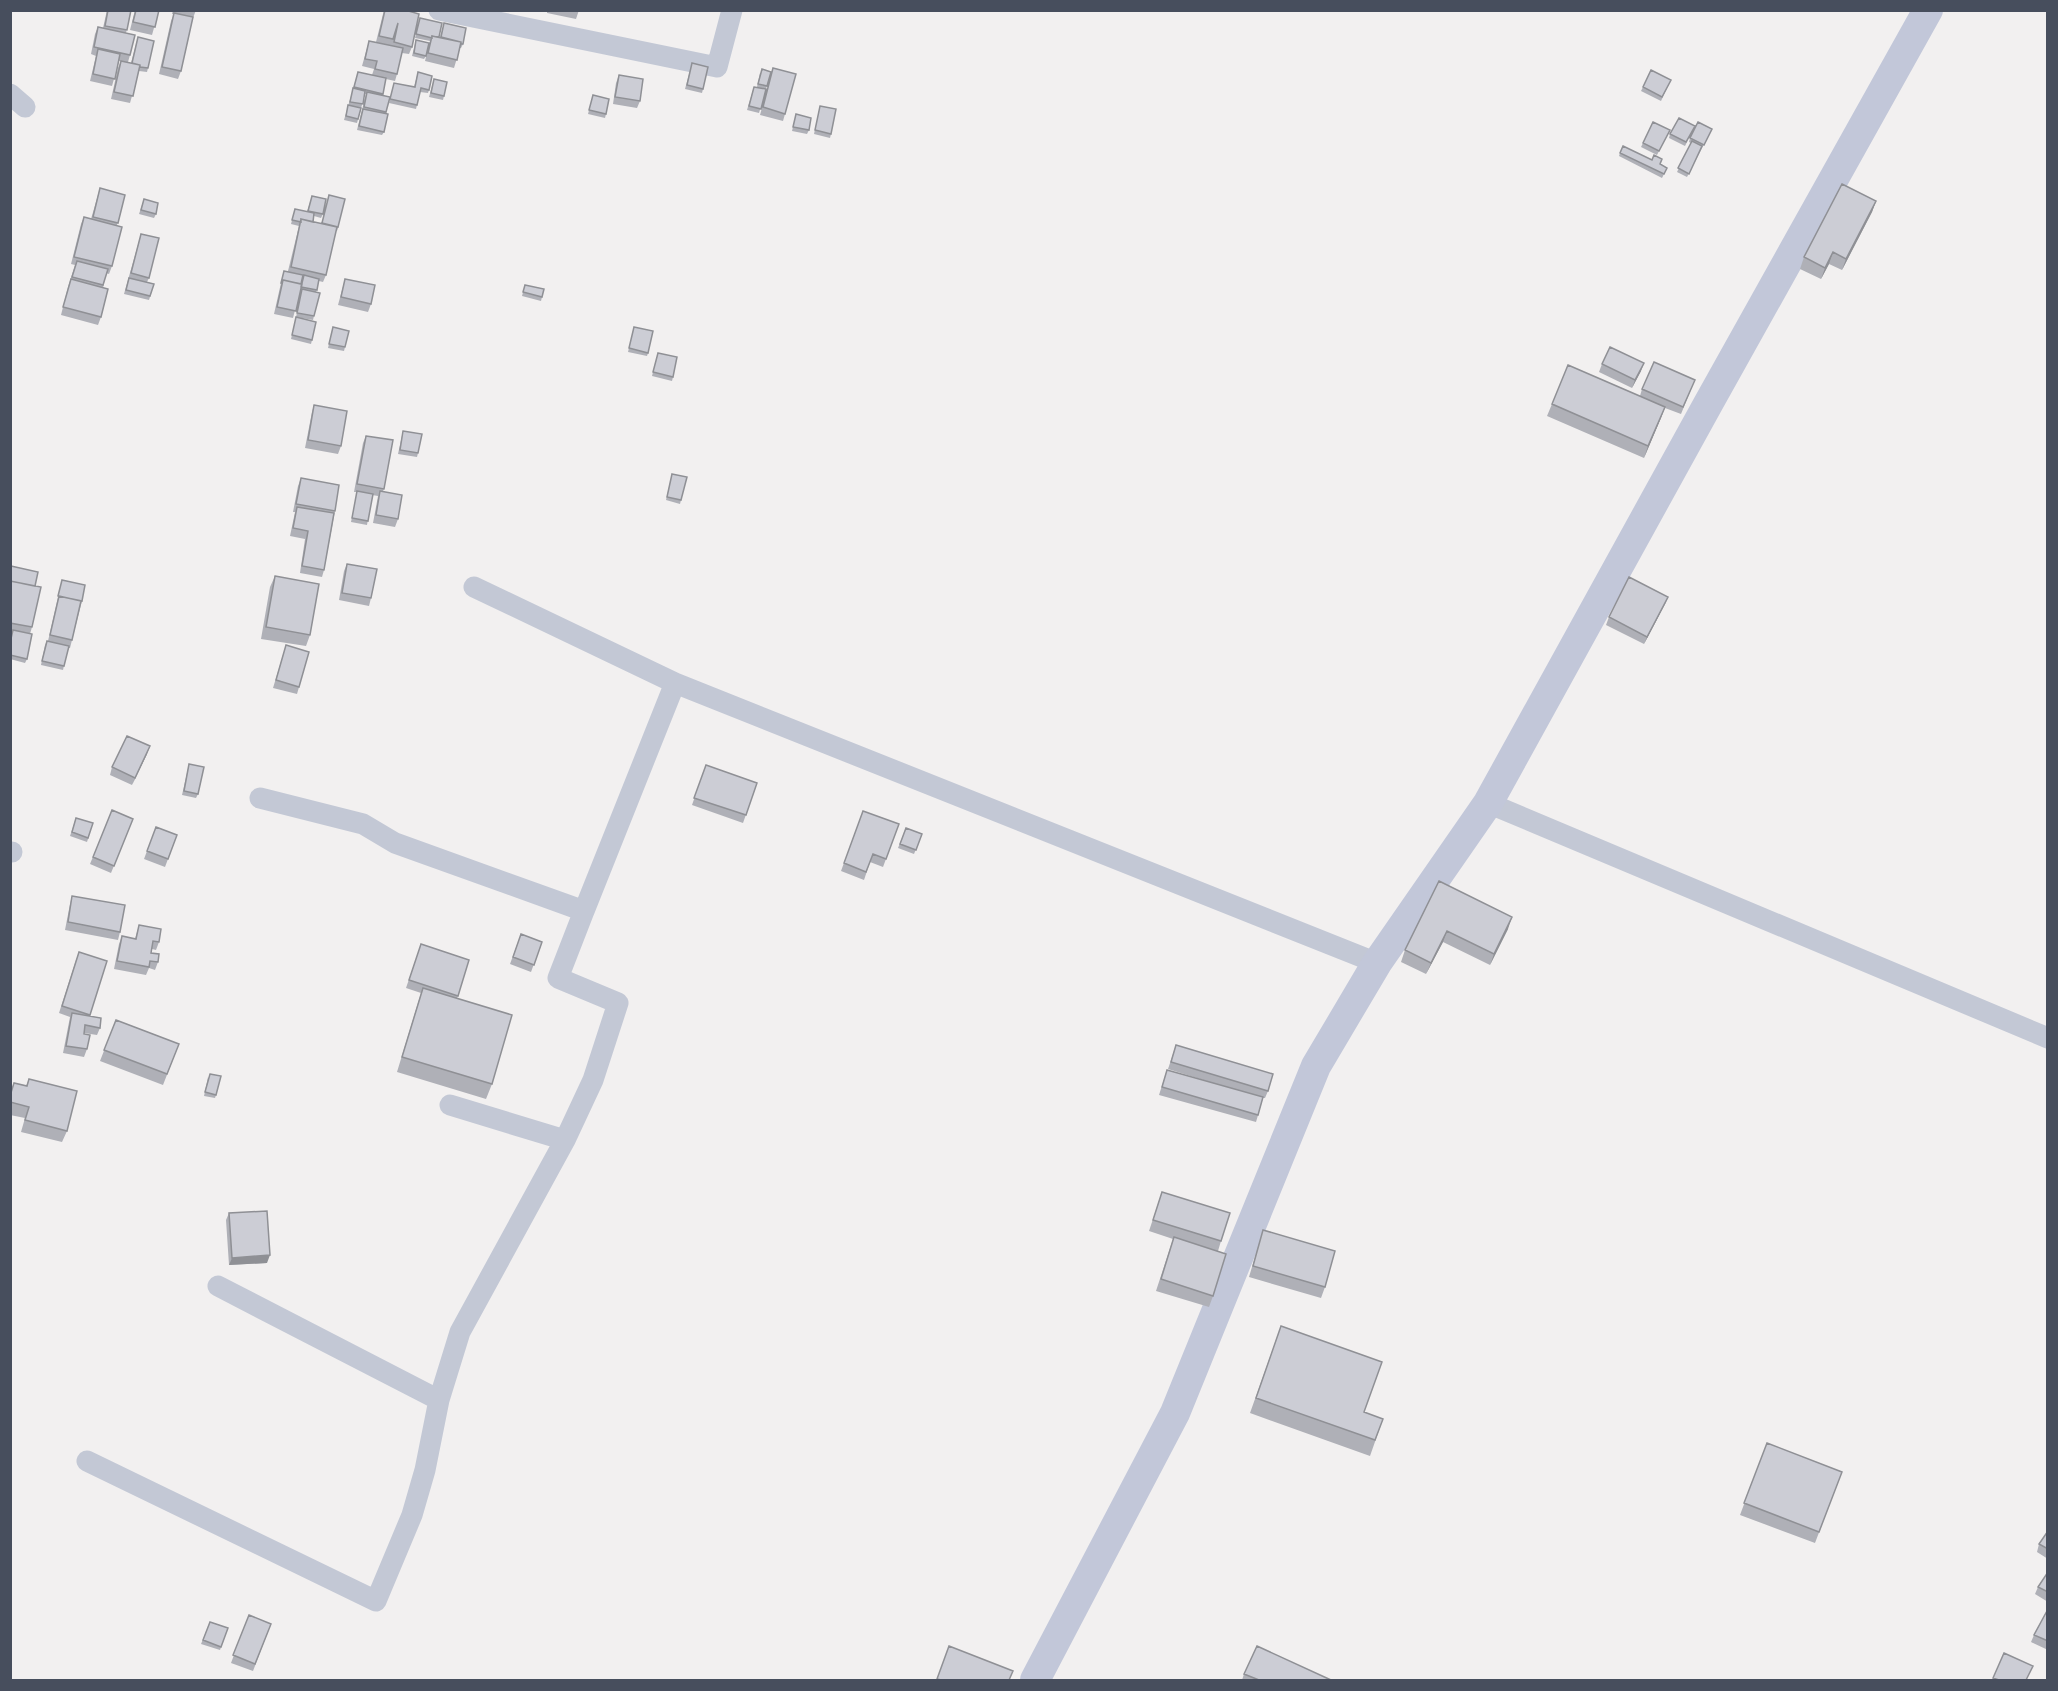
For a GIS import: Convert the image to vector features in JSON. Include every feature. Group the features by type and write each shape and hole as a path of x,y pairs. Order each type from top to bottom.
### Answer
{"street":[{"path":"440,10 717,67 732,10"},
{"path":"1035,1680 1175,1413 1316,1066 1377,963 1488,803 1928,10"},
{"path":"474,587 675,683 1377,963"},
{"path":"87,1461 376,1601 412,1515 425,1470 439,1400 460,1332 565,1140 593,1080 618,1003 558,978 675,683"},
{"path":"260,798 363,824 395,843 584,911"},
{"path":"1488,803 2048,1038"},
{"path":"450,1105 565,1140"},
{"path":"219,1286 439,1400"}],"building":[{"path":"108,10 131,10 127,30 105,26"},
{"path":"136,10 159,10 155,27 133,22"},
{"path":"385,10 405,10 419,14 412,47 394,42 398,23 393,39 379,36"},
{"path":"174,13 193,17 181,71 162,67"},
{"path":"420,18 442,23 439,37 432,36 432,38 416,34"},
{"path":"444,23 466,28 463,44 441,37"},
{"path":"98,27 135,35 130,55 94,47"},
{"path":"432,36 461,42 457,60 428,53"},
{"path":"138,37 154,41 148,68 132,63"},
{"path":"416,40 429,43 426,56 414,53"},
{"path":"369,41 403,48 397,74 375,69 377,61 365,59"},
{"path":"98,49 120,54 115,79 93,74"},
{"path":"121,61 140,65 133,96 114,92"},
{"path":"692,63 708,67 703,89 687,85"},
{"path":"773,68 796,74 785,114 763,107"},
{"path":"762,69 771,72 767,86 758,84"},
{"path":"1651,70 1671,80 1662,97 1643,87"},
{"path":"358,72 386,78 383,94 354,87"},
{"path":"418,72 432,76 429,90 421,88 417,105 390,99 394,83 415,87"},
{"path":"619,75 643,79 640,101 615,97"},
{"path":"434,79 447,82 444,96 431,93"},
{"path":"754,87 766,89 761,109 749,106"},
{"path":"353,88 365,91 363,104 350,102"},
{"path":"367,92 390,97 386,112 364,107"},
{"path":"593,95 609,99 606,114 589,110"},
{"path":"348,105 361,108 358,119 346,116"},
{"path":"820,106 836,109 831,134 815,130"},
{"path":"363,109 388,114 384,132 359,126"},
{"path":"796,114 811,118 809,130 793,127"},
{"path":"1679,118 1695,126 1686,142 1670,134"},
{"path":"1653,122 1670,130 1659,151 1643,143"},
{"path":"1698,122 1712,129 1704,145 1690,138"},
{"path":"1692,141 1702,146 1689,174 1678,168"},
{"path":"1623,146 1652,160 1654,155 1662,159 1660,164 1667,168 1664,174 1620,153"},
{"path":"1842,184 1876,201 1846,259 1833,252 1825,268 1804,257"},
{"path":"100,188 125,195 118,223 93,217"},
{"path":"329,195 345,199 338,227 322,223"},
{"path":"312,196 326,199 323,214 308,211"},
{"path":"144,199 158,203 156,214 141,210"},
{"path":"295,209 314,213 313,222 301,219 301,222 292,220"},
{"path":"84,217 122,227 112,266 74,257"},
{"path":"301,219 337,227 326,275 291,267"},
{"path":"141,234 159,238 149,278 131,273"},
{"path":"77,261 108,269 103,285 72,277"},
{"path":"284,271 303,275 301,284 283,280 281,283"},
{"path":"304,275 319,279 317,290 301,287"},
{"path":"129,278 154,284 150,296 126,290"},
{"path":"71,279 108,289 101,317 63,307"},
{"path":"345,279 375,285 371,304 341,297"},
{"path":"283,280 302,284 296,311 277,307"},
{"path":"525,285 544,289 542,297 523,292"},
{"path":"302,289 320,293 314,316 297,313"},
{"path":"296,317 316,322 312,340 292,335"},
{"path":"333,327 349,331 345,347 329,344"},
{"path":"634,327 653,331 648,353 629,348"},
{"path":"1610,347 1644,363 1635,380 1602,364"},
{"path":"658,353 677,357 673,377 653,372"},
{"path":"1654,362 1695,380 1683,407 1642,389"},
{"path":"1568,365 1665,407 1648,446 1552,404"},
{"path":"314,405 347,411 341,446 308,440"},
{"path":"403,431 422,434 418,453 400,450"},
{"path":"366,436 393,440 384,489 357,484"},
{"path":"672,474 687,477 681,500 667,497"},
{"path":"301,478 339,485 335,511 296,504"},
{"path":"357,491 373,494 368,521 352,518"},
{"path":"380,491 402,495 398,519 376,515"},
{"path":"297,507 334,513 324,570 302,566 308,531 293,528"},
{"path":"347,564 377,569 371,598 342,593"},
{"path":"11,566 38,572 35,586 10,581"},
{"path":"275,576 319,584 310,635 266,627"},
{"path":"1629,577 1668,597 1647,637 1609,617"},
{"path":"62,580 85,585 82,601 58,596"},
{"path":"10,581 41,587 32,627 10,623"},
{"path":"59,596 81,601 72,640 50,635"},
{"path":"13,630 32,634 27,659 10,655"},
{"path":"47,641 69,646 64,666 42,661"},
{"path":"286,645 309,652 299,687 276,680"},
{"path":"127,736 150,746 135,778 112,767"},
{"path":"189,764 204,767 198,794 184,791"},
{"path":"706,765 757,783 746,815 694,798"},
{"path":"112,810 133,819 114,866 93,857"},
{"path":"863,811 899,824 886,859 873,854 866,872 844,863"},
{"path":"76,818 93,823 88,838 72,832"},
{"path":"156,827 177,835 168,859 147,851"},
{"path":"906,828 922,834 916,850 900,844"},
{"path":"1439,881 1512,917 1494,954 1447,931 1431,963 1405,950"},
{"path":"72,896 125,905 120,932 68,922"},
{"path":"139,925 161,929 159,942 153,941 151,953 159,954 158,962 150,961 149,967 117,961 122,936 136,939"},
{"path":"521,934 542,942 534,965 513,957"},
{"path":"421,944 469,960 458,996 409,980"},
{"path":"79,952 107,961 90,1015 62,1006"},
{"path":"423,988 512,1015 492,1084 402,1057"},
{"path":"72,1013 101,1018 100,1028 85,1025 84,1034 90,1035 87,1049 66,1046"},
{"path":"116,1020 179,1044 167,1074 104,1050"},
{"path":"1176,1045 1273,1074 1268,1091 1171,1062"},
{"path":"1167,1070 1263,1097 1258,1115 1162,1087"},
{"path":"210,1074 221,1076 216,1095 205,1092"},
{"path":"29,1079 77,1091 67,1131 25,1120 29,1107 10,1102 14,1083 27,1086"},
{"path":"1162,1192 1230,1213 1221,1241 1153,1220"},
{"path":"267,1211 270,1255 232,1258 229,1213"},
{"path":"1263,1230 1335,1251 1325,1287 1253,1266"},
{"path":"1174,1237 1226,1254 1213,1296 1161,1279"},
{"path":"1281,1326 1382,1362 1364,1412 1383,1419 1375,1440 1256,1398"},
{"path":"1767,1443 1842,1472 1819,1532 1744,1503"},
{"path":"2048,1531 2048,1549 2039,1544"},
{"path":"2048,1572 2048,1592 2038,1587"},
{"path":"2048,1609 2048,1641 2034,1635"},
{"path":"249,1615 271,1624 255,1664 233,1655"},
{"path":"210,1622 228,1628 221,1647 203,1640"},
{"path":"949,1646 1013,1671 1009,1680 937,1679"},
{"path":"1257,1646 1331,1680 1259,1680 1244,1674"},
{"path":"2004,1653 2033,1666 2026,1680 1993,1678"}]}
